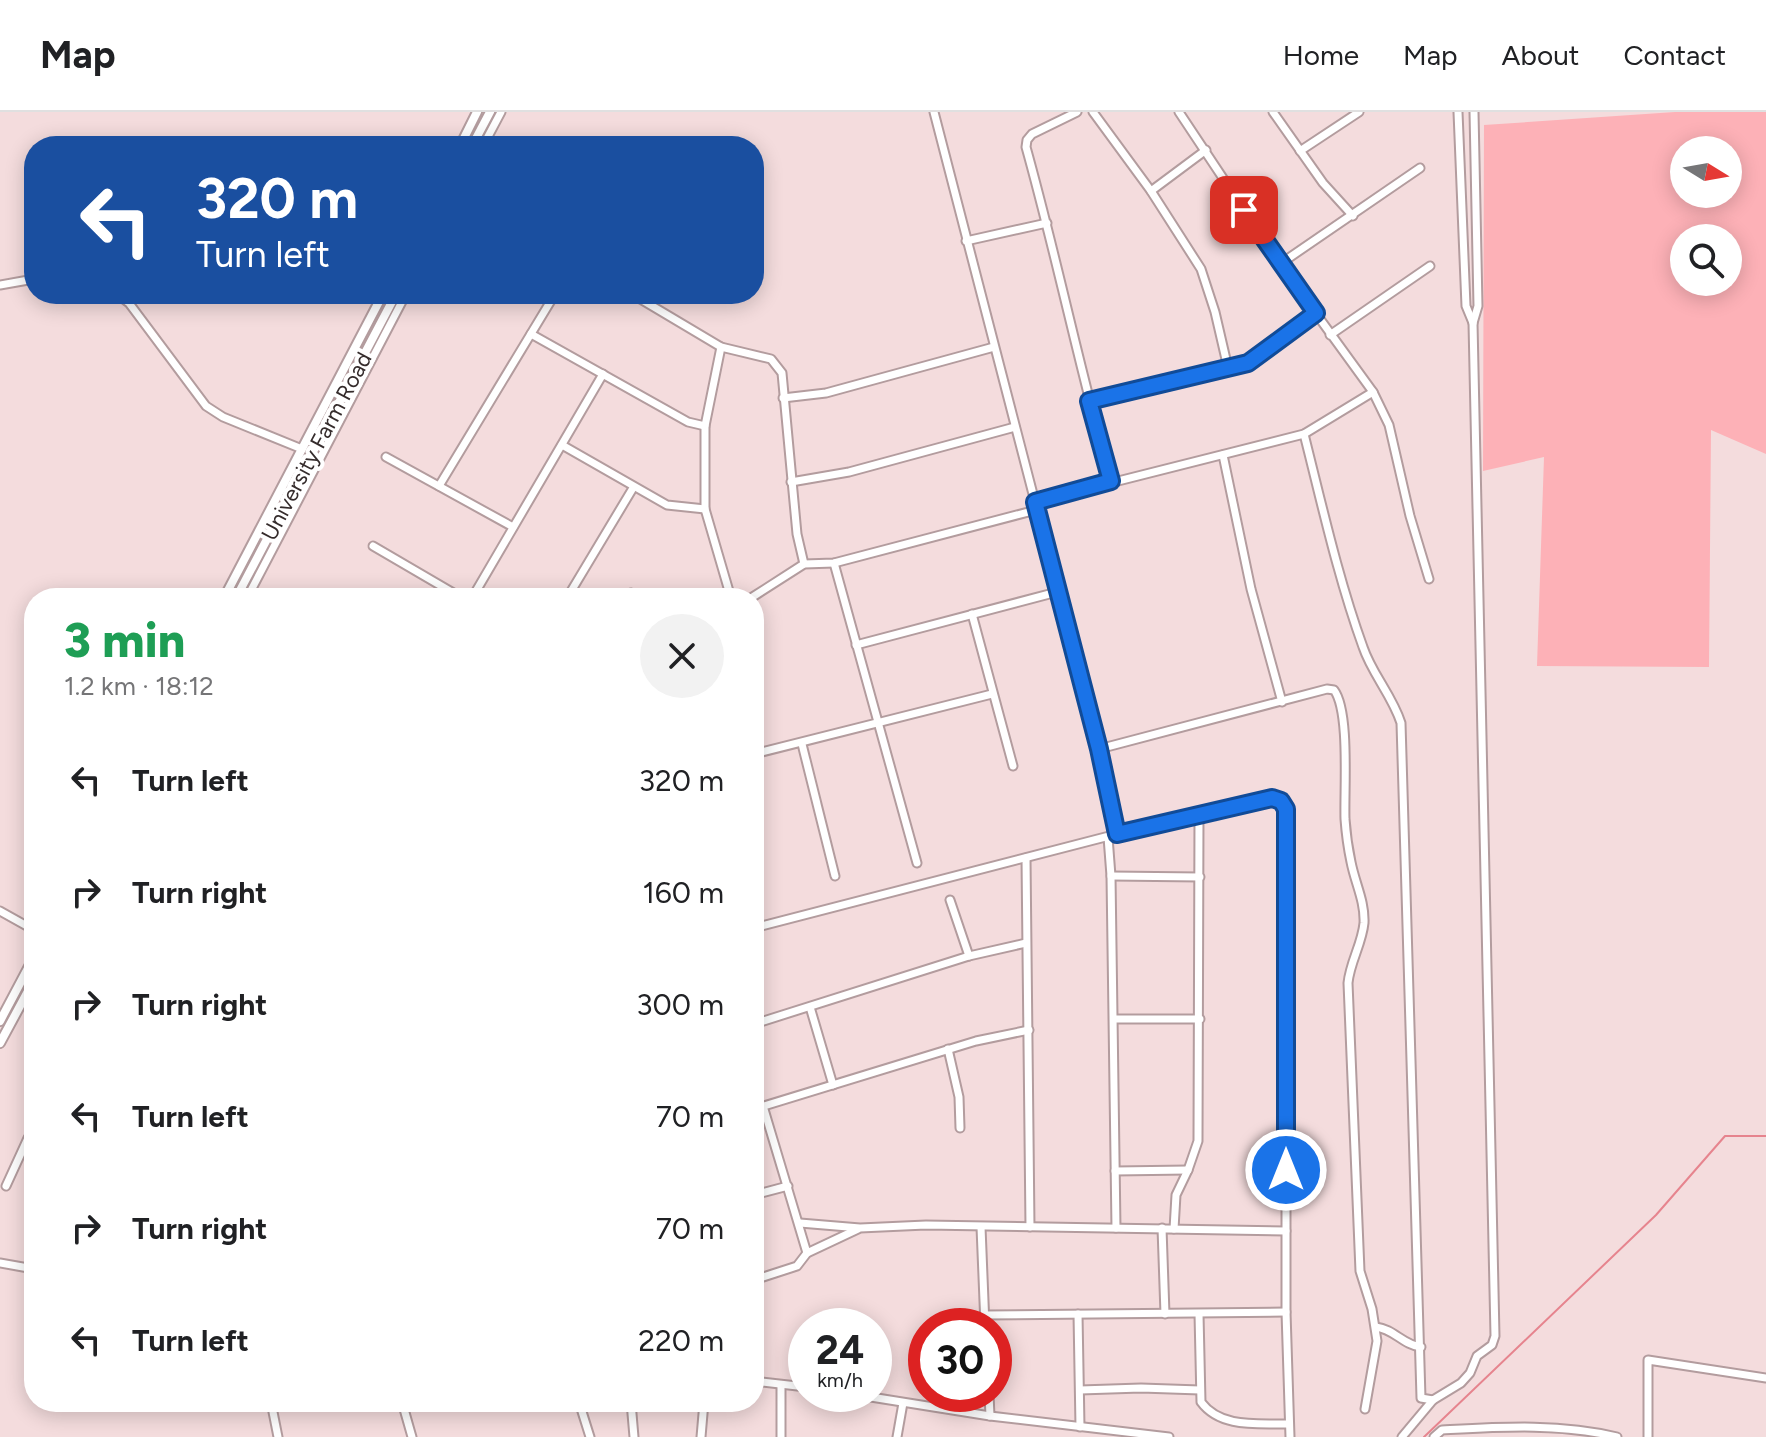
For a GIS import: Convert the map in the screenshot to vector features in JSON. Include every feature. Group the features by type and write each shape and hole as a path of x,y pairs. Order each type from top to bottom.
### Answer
{"street":[{"path":"465,136 477,112"},
{"path":"477,136 490,112"},
{"path":"488,136 501,112"},
{"path":"934,112 1099,749 1117,834"},
{"path":"1077,112 1032,134 1026,147 1111,481"},
{"path":"1093,112 1151,191 1201,269 1228,368"},
{"path":"1179,112 1280,264 1373,392 1389,425 1410,516 1429,579"},
{"path":"1273,112 1323,183 1353,216"},
{"path":"1300,151 1359,112"},
{"path":"1458,112 1466,306 1473,323"},
{"path":"1402,1437 1433,1400 1461,1383 1470,1373 1477,1356 1492,1345 1495,1336 1473,323 1478,306 1474,112"},
{"path":"1151,191 1206,150"},
{"path":"1280,264 1420,168"},
{"path":"966,241 1047,223"},
{"path":"1330,335 1430,266"},
{"path":"0,285 24,281"},
{"path":"130,304 206,406 223,417 302,449"},
{"name":"University Farm Road","path":"229,588 378,304"},
{"name":"University Farm Road","path":"241,588 391,304"},
{"path":"252,588 401,304"},
{"path":"439,486 549,304"},
{"path":"649,304 721,347 771,359 782,373 791,482 804,564"},
{"path":"1089,401 1248,363 1316,313"},
{"path":"531,334 688,422 705,426"},
{"path":"721,347 705,426 705,509 728,588"},
{"path":"783,398 826,393 994,347"},
{"path":"478,588 603,374"},
{"path":"764,590 804,564 834,563 1036,506 1111,481 1304,434 1373,392"},
{"path":"791,482 849,472 1015,427"},
{"path":"1304,434 1363,647 1394,703 1401,723 1421,1398 1433,1400"},
{"path":"562,445 667,505 705,509"},
{"path":"1223,455 1251,589 1282,702"},
{"path":"386,457 513,527"},
{"path":"573,588 633,488"},
{"path":"373,546 445,588"},
{"path":"834,563 917,863"},
{"path":"856,645 1057,592"},
{"path":"972,614 1013,766"},
{"path":"1099,749 1331,689 1338,694 1345,822 1351,864 1364,911 1361,937 1350,965 1348,983 1360,1271 1376,1327 1375,1357 1365,1409"},
{"path":"764,752 992,694"},
{"path":"802,744 835,876"},
{"path":"764,925 1117,834 1272,798 1281,801 1286,809 1286,1312 1290,1437"},
{"path":"1174,1229 1176,1195 1198,1141 1199,815"},
{"path":"1108,837 1116,1228"},
{"path":"1026,858 1030,1227"},
{"path":"1111,876 1200,877"},
{"path":"950,900 969,956"},
{"path":"0,911 24,924"},
{"path":"764,1021 969,956 1026,943"},
{"path":"0,1021 24,976"},
{"path":"0,1043 24,999"},
{"path":"810,1007 833,1085"},
{"path":"1114,1019 1200,1019"},
{"path":"764,1106 948,1049 1029,1030"},
{"path":"948,1049 959,1097 960,1128"},
{"path":"764,1124 788,1186 807,1253"},
{"path":"6,1186 24,1147"},
{"path":"1115,1171 1188,1170"},
{"path":"764,1192 788,1186"},
{"path":"800,1223 860,1228 926,1225 1286,1231"},
{"path":"981,1227 984,1308"},
{"path":"764,1277 797,1266 807,1253 860,1228"},
{"path":"1162,1228 1165,1314"},
{"path":"0,1263 24,1267"},
{"path":"1012,1315 1286,1312"},
{"path":"1078,1314 1080,1427"},
{"path":"1199,1314 1201,1402 1226,1421 1289,1424"},
{"path":"1376,1327 1392,1331 1412,1346 1421,1347"},
{"path":"1648,1437 1648,1360 1766,1378"},
{"path":"764,1382 788,1386"},
{"path":"781,1385 781,1437"},
{"path":"1080,1390 1200,1390"},
{"path":"892,1401 1169,1437"},
{"path":"897,1437 903,1403"},
{"path":"273,1412 278,1437"},
{"path":"405,1412 412,1437"},
{"path":"582,1412 590,1437"},
{"path":"632,1412 634,1437"},
{"path":"701,1437 703,1412"},
{"path":"990,1412 990,1416"},
{"path":"1434,1437 1442,1430 1505,1428 1590,1431 1617,1437"}],"shaded area":[{"path":"1675,112 1766,112 1766,454 1711,430 1709,667 1537,666 1544,457 1483,471 1484,125"}],"waterway":[{"path":"1424,1437 1656,1215 1725,1136 1766,1136"}],"route":[{"path":"1244,210 1316,313 1248,363 1089,401 1111,481 1035,502 1099,749 1117,834 1262,799 1281,801 1286,809 1286,1170"}]}
